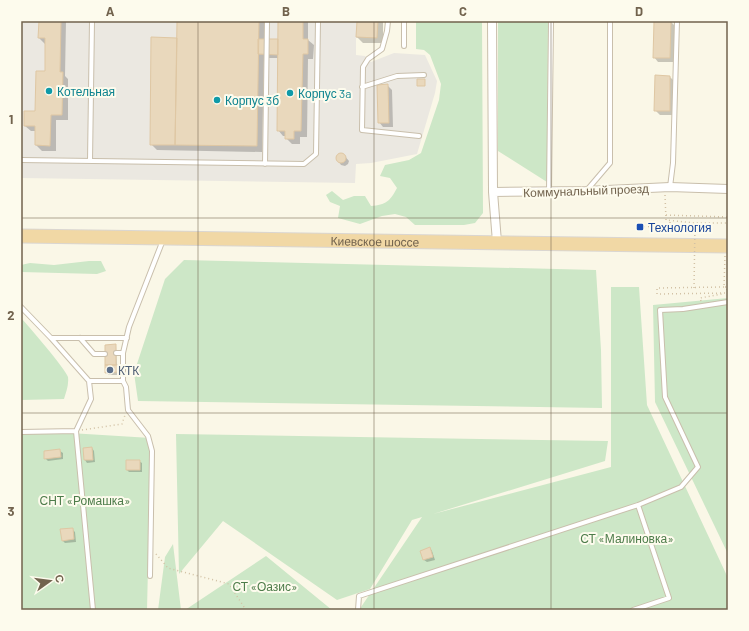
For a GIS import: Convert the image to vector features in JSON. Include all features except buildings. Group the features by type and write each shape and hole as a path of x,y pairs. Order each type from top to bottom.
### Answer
{"highway":[{"name":"Киевское шоссе","path":"21,236 728,246"}],"street":[{"path":"492,21 493,192 496,242"},
{"name":"Коммунальный проезд","path":"493,192 586,191 668,187 728,189"}],"lane":[{"path":"90,161 92,21"},
{"path":"265,164 267,21"},
{"path":"21,160 304,164 316,154 318,21"},
{"path":"388,21 382,49 368,60 363,67 362,130 419,136"},
{"path":"404,21 404,46"},
{"path":"549,191 551,21"},
{"path":"586,191 610,162 610,21"},
{"path":"668,187 673,163 677,21"},
{"path":"362,87 397,76 424,75"},
{"path":"150,576 152,451 148,436 128,410 126,387 123,381 123,353 129,327 164,238"},
{"path":"358,610 358,596 638,505 681,487 698,467 664,397 660,310 701,307 728,302"},
{"path":"21,307 90,381 91,399 76,431 93,610"},
{"path":"51,338 127,338"},
{"path":"80,338 94,354 105,354"},
{"path":"116,353 123,353"},
{"path":"90,381 123,381"},
{"path":"21,432 76,431"},
{"path":"633,610 669,598 638,505"}],"path":[{"path":"668,187 666,220 695,224 728,223"},
{"path":"666,215 728,217"},
{"path":"640,227 670,225 670,220"},
{"path":"694,288 695,224"},
{"path":"727,293 727,287 724,287 725,255 728,255"},
{"path":"724,287 657,288 657,294 727,293"},
{"path":"701,307 700,298 727,293"},
{"path":"76,431 122,424 128,410"},
{"path":"151,550 168,568 229,584 246,610"}],"shaded area":[{"path":"21,21 378,21 377,38 356,38 356,55 365,56 371,62 394,53 425,55 437,81 435,93 417,154 371,163 356,164 355,183 21,178"}],"green space":[{"path":"416,21 482,21 483,213 475,223 464,225 415,225 406,217 395,214 382,216 360,224 338,218 340,206 330,202 326,195 332,191 343,200 354,196 365,196 371,206 380,205 387,202 397,188 390,178 380,176 385,165 409,160 421,153 439,100 441,84 430,55 424,50 416,49"},
{"path":"498,21 548,21 547,182 498,151"},
{"path":"184,260 596,270 601,350 602,408 138,401 134,373 165,279"},
{"path":"101,261 106,271 97,274 21,272 21,265 30,263 54,265"},
{"name":"СТ «Малиновка»","path":"611,287 639,287 647,405 728,578 728,610 359,610 422,517 412,520 370,589 337,600 223,521 179,574 176,434 608,441 605,461 433,514 611,467"},
{"path":"728,298 728,554 655,402 653,305"},
{"path":"21,318 66,373 68,377 68,386 64,399 21,400"},
{"name":"СНТ «Ромашка»","path":"21,430 151,438 147,610 21,610"},
{"path":"173,544 181,610 158,610 165,557"},
{"name":"СТ «Оазис»","path":"266,556 332,610 185,610"}],"place":[{"name":"Котельная","path":"49,91"},
{"name":"Корпус 3a","path":"290,93"},
{"name":"Корпус 3б","path":"217,100"},
{"name":"Технология","path":"640,227"},
{"name":"КТК","path":"110,370"}]}
